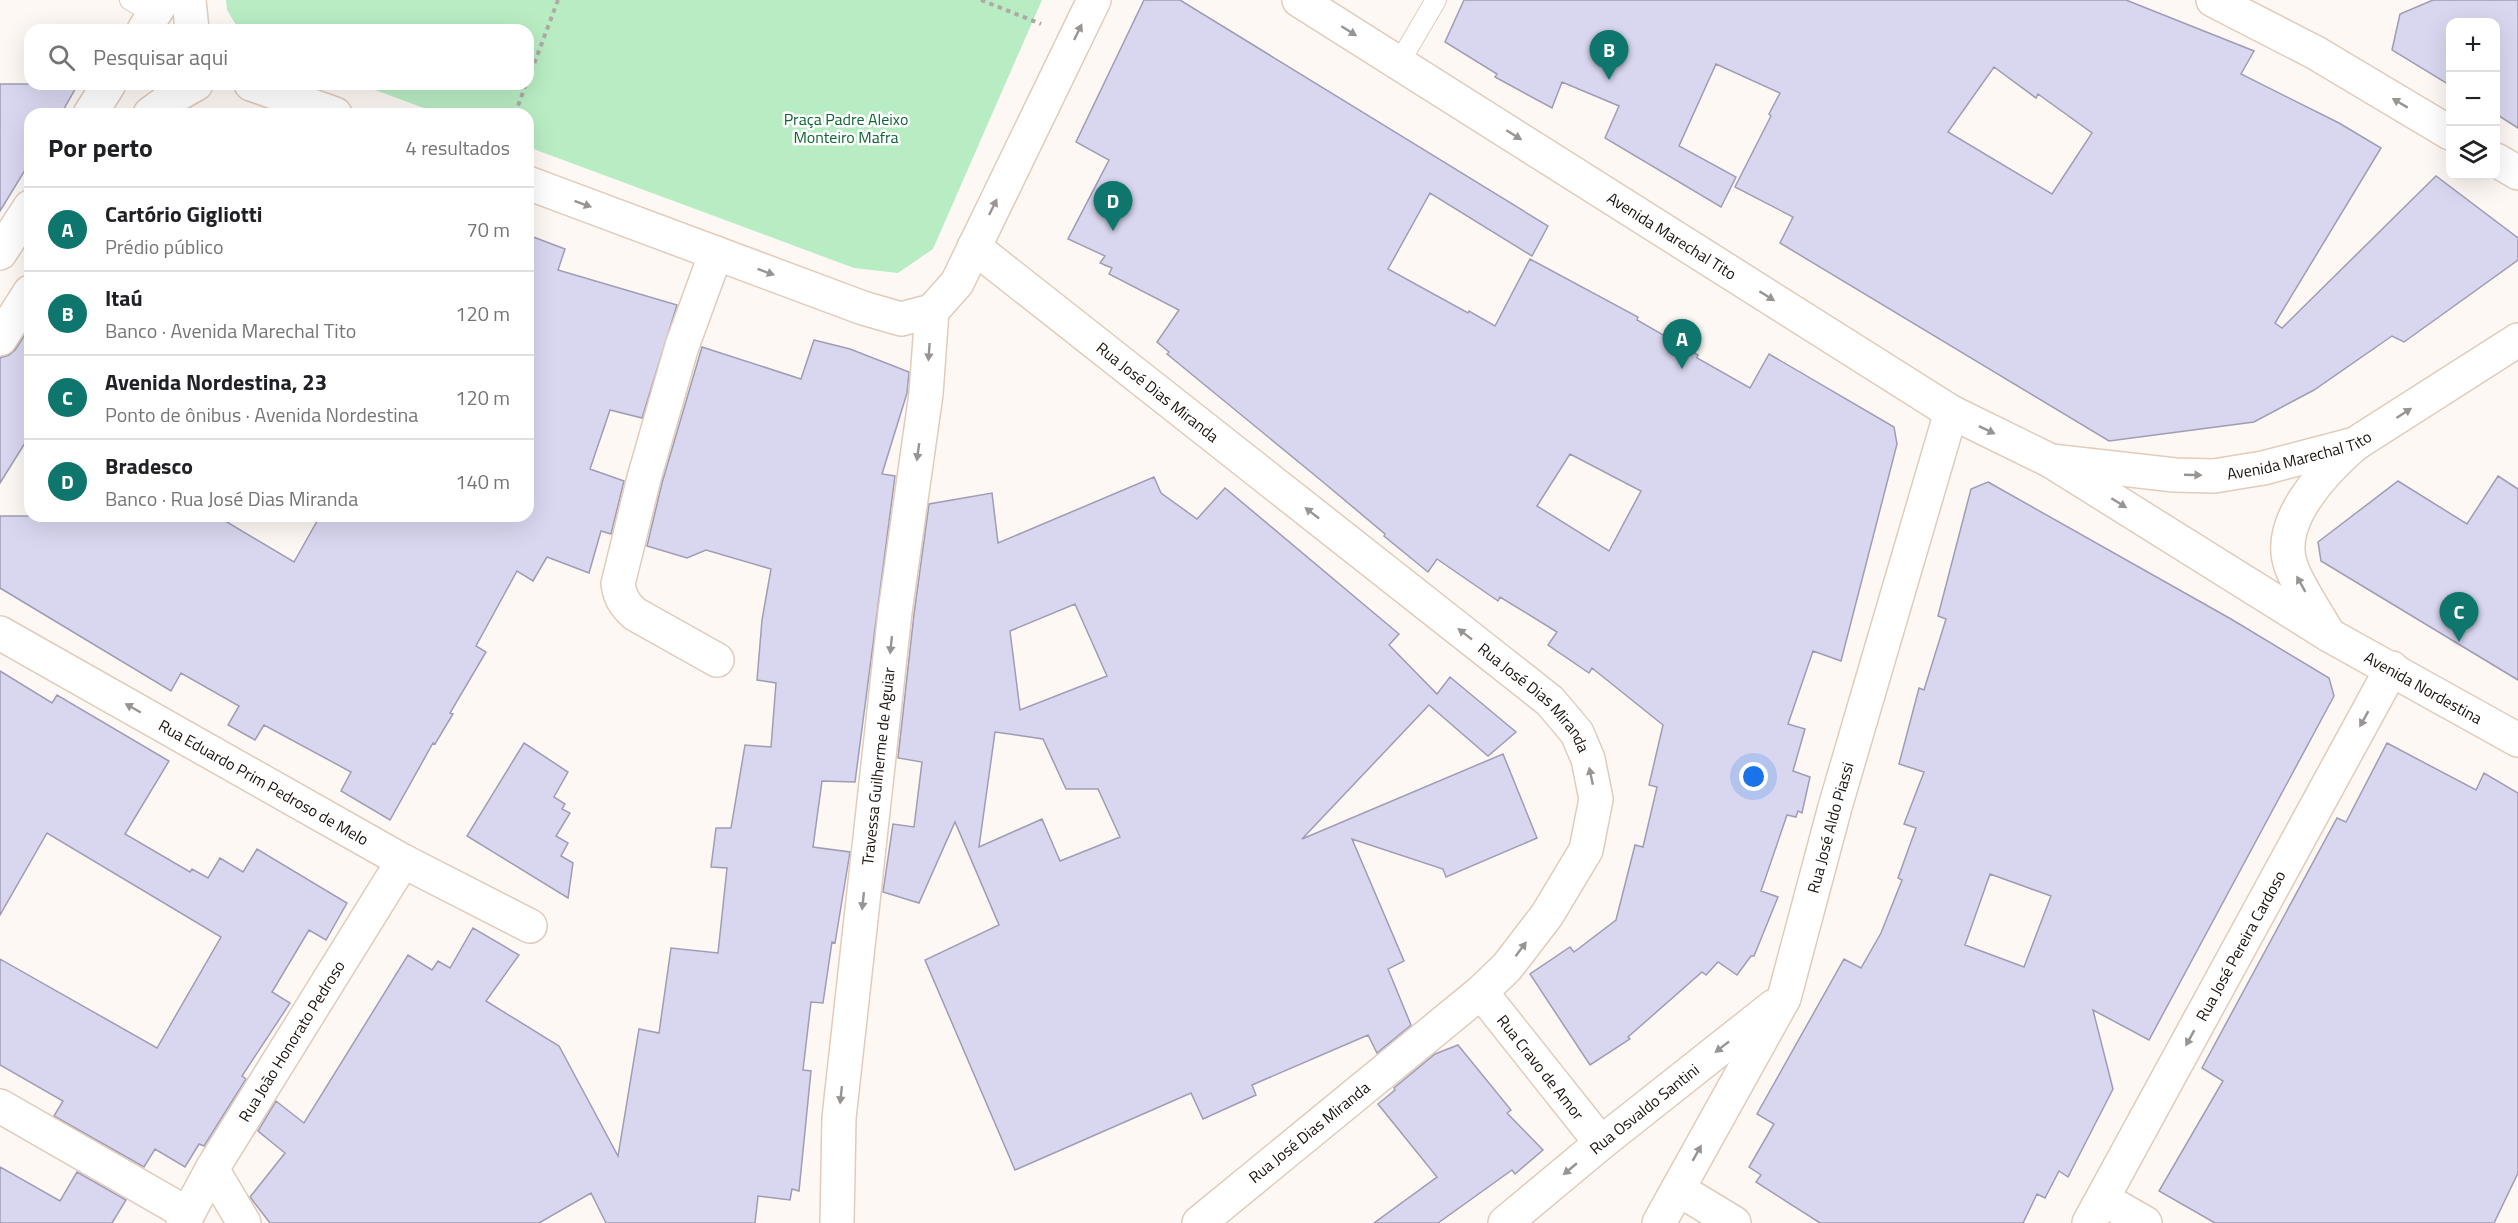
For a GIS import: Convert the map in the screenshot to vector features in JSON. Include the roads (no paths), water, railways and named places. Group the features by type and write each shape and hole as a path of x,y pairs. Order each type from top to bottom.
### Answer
{"street":[{"path":"189,0 191,24"},
{"path":"534,185 863,308 902,319 932,311 957,283 1094,0"},
{"name":"Avenida Marechal Tito","path":"1299,0 1951,412 2051,461 2329,635"},
{"path":"2213,0 2316,53 2446,130"},
{"path":"94,108 105,90"},
{"path":"158,108 185,90"},
{"path":"268,90 319,108"},
{"path":"2500,162 2518,173"},
{"path":"0,253 24,216"},
{"name":"Rua José Dias Miranda","path":"974,247 1550,701 1577,733 1588,759 1596,799 1586,850 1547,915 1507,967 1481,992 1199,1223"},
{"path":"716,254 679,356 644,478 618,584 620,596 635,614 717,660"},
{"path":"0,339 24,301"},
{"name":"Travessa Guilherme de Aguiar","path":"837,1223 840,1106 895,612 926,394 932,311"},
{"name":"Avenida Marechal Tito","path":"2051,461 2175,475 2214,476 2263,468 2355,444 2518,340"},
{"name":"Rua José Aldo Piassi","path":"1659,1223 1784,998 1835,807 1951,412"},
{"path":"2329,635 2290,566 2288,544 2291,526 2316,484 2355,444"},
{"name":"Rua Eduardo Prim Pedroso de Melo","path":"0,633 403,861 530,926"},
{"name":"Avenida Nordestina","path":"2329,635 2518,740"},
{"name":"Rua José Pereira Cardoso","path":"2096,1211 2392,668"},
{"name":"Rua João Honorato Pedroso","path":"185,1219 212,1169 403,861"},
{"name":"Rua Cravo de Amor","path":"1481,992 1601,1143"},
{"name":"Rua Osvaldo Santini","path":"1506,1223 1601,1143 1784,998"},
{"path":"0,1106 185,1219"},
{"path":"212,1169 244,1223"},
{"path":"1678,1189 1734,1223"},
{"path":"2096,1211 2145,1223"}],"lane":[{"path":"1399,63 1436,0"}],"place":[{"name":"Itaú","path":"1609,80"},
{"name":"Bradesco","path":"1113,231"},
{"name":"Cartório Gigliotti","path":"1682,369"},
{"name":"Avenida Nordestina, 23","path":"2459,642"}],"park label":[{"name":"Praça Padre Aleixo Monteiro Mafra","path":"846,128"}]}
